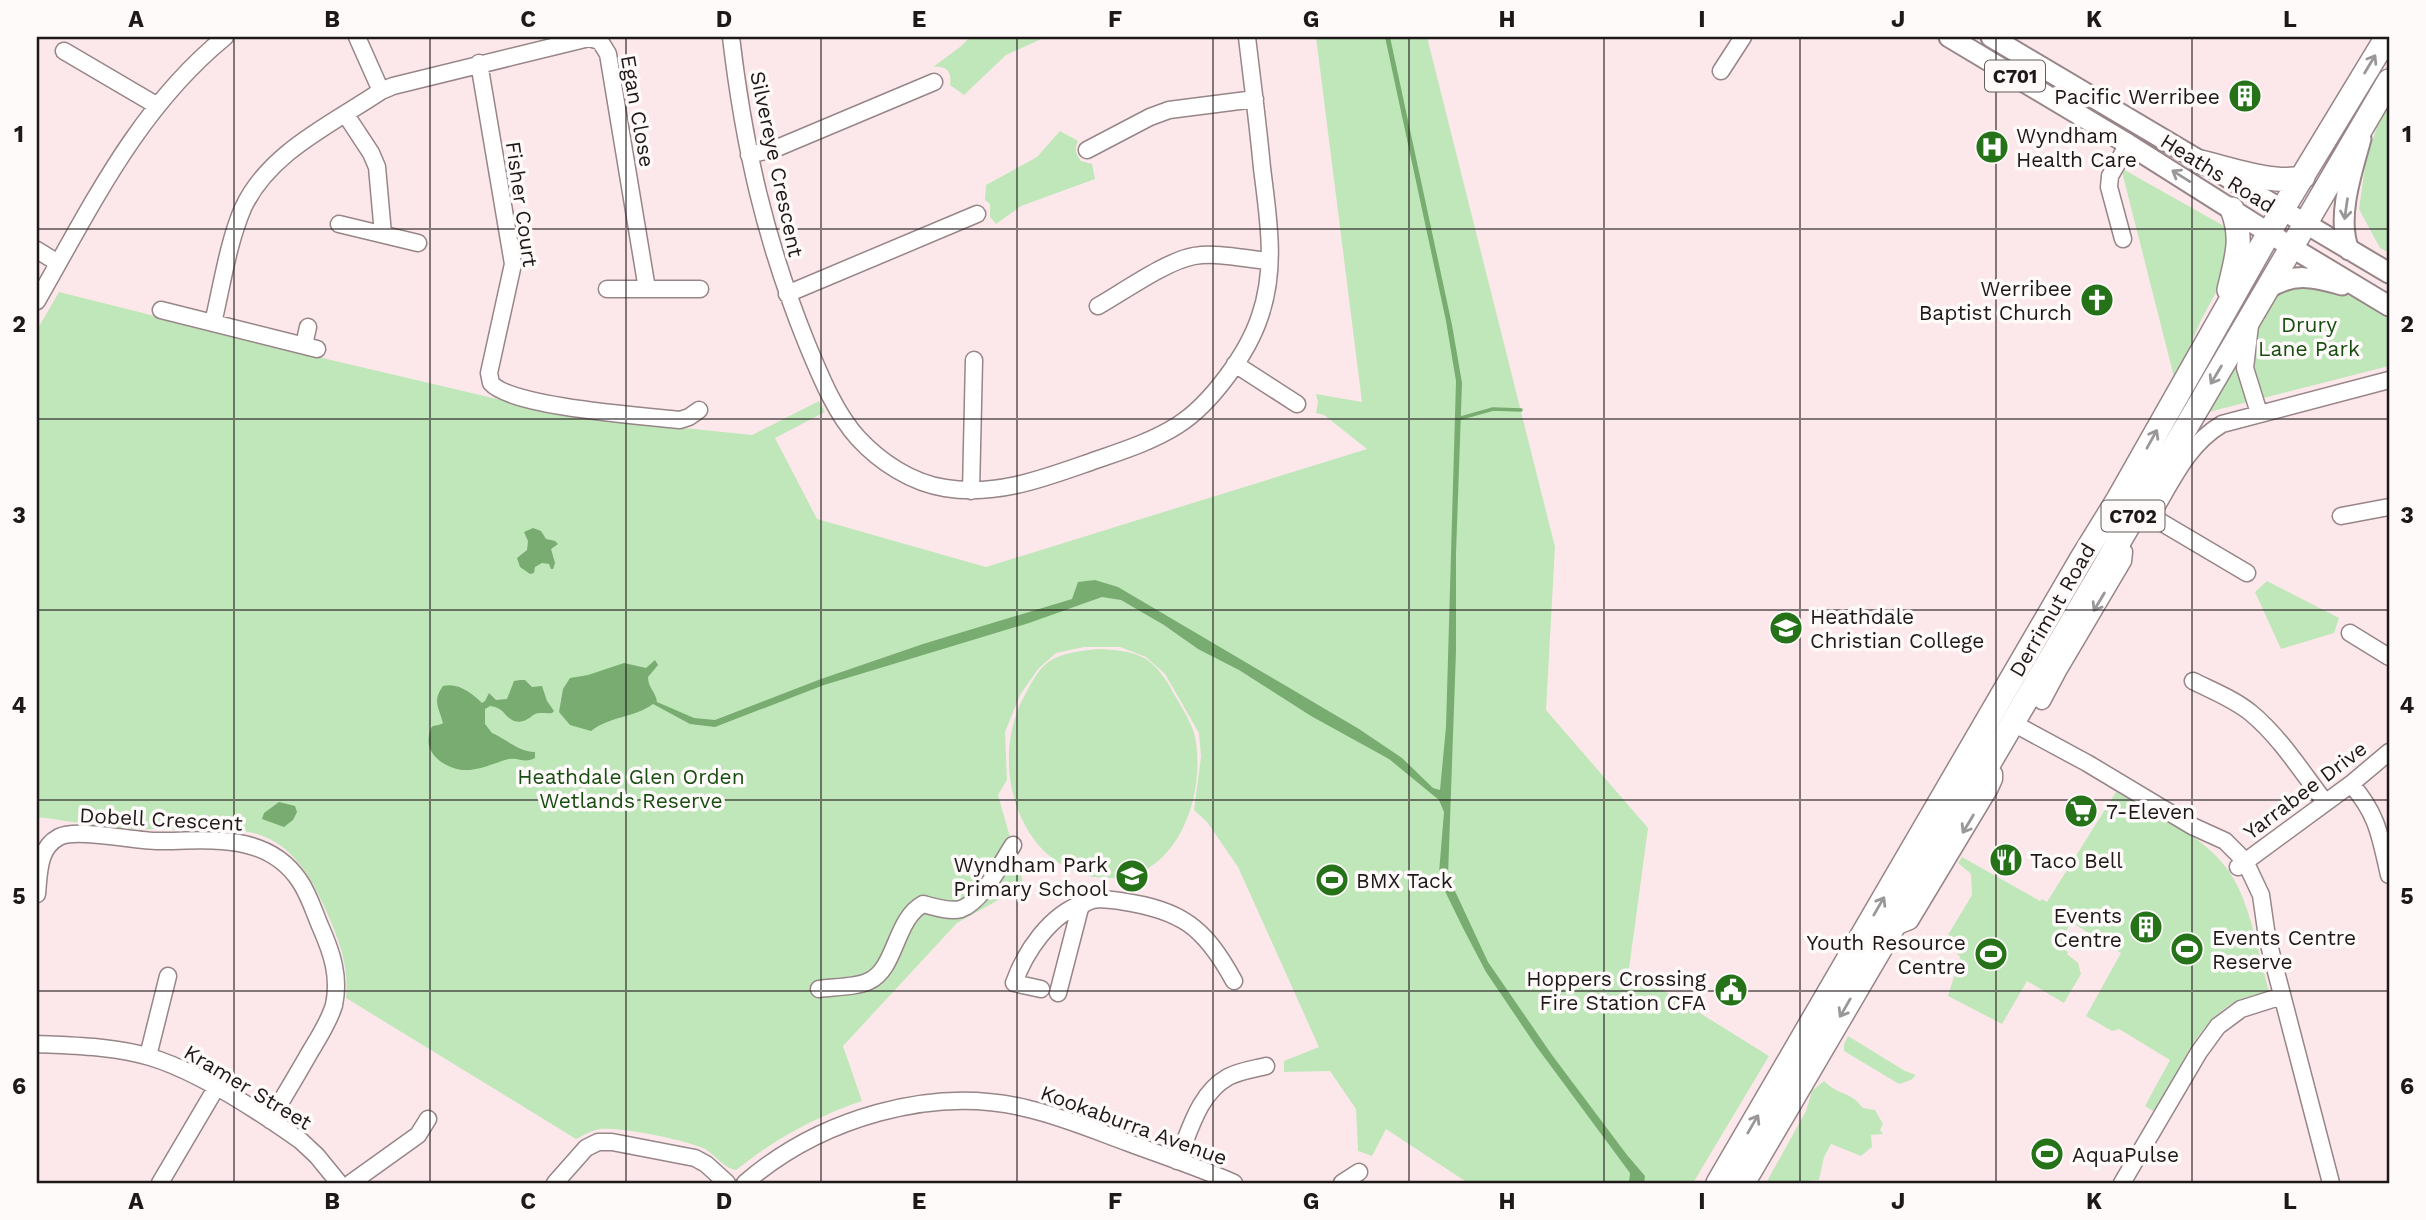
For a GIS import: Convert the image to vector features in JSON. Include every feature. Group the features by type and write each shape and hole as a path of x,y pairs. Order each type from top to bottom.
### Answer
{"highway":[{"name":"Derrimut Road","path":"1718,1183 1890,929 1985,767 2082,558 2136,508 2225,310 2386,37"},
{"name":"Derrimut Road","path":"1743,1183 1808,1049 1949,787 2007,716 2051,669 2136,508 2389,81"},
{"path":"2200,162 2260,176 2284,179 2303,177"},
{"path":"2225,310 2240,240 2239,225 2232,209"},
{"path":"2082,558 2103,543 2116,545"},
{"path":"1949,787 1970,768 1980,765 1985,767"}],"main road":[{"name":"Heaths Road","path":"1949,37 2389,306"},
{"name":"Heaths Road","path":"1991,37 2389,273"},
{"path":"2107,106 2127,127 2130,136 2128,144"},
{"path":"2349,250 2343,236 2343,225 2351,173 2366,121"},
{"path":"2267,289 2287,278 2305,277 2367,292"}],"street":[{"path":"37,301 119,159 156,105 190,68 225,37"},
{"path":"357,37 381,91"},
{"name":"Silvereye Crescent","path":"731,37 740,110 763,220 787,294 816,364 844,420 856,437 892,467 942,488 971,491 990,491 1020,484 1143,444 1181,424 1206,401 1235,365 1260,317 1267,288 1271,233 1247,37"},
{"path":"1721,71 1742,37"},
{"name":"Egan Close","path":"213,323 236,228 254,189 285,155 381,91 406,81 593,38 603,44 608,54 647,289"},
{"path":"64,51 156,105"},
{"name":"Fisher Court","path":"480,64 513,264 489,373 491,383 505,393 576,409 680,420 689,418 699,410"},
{"path":"749,155 777,148 934,82"},
{"path":"1087,150 1169,110 1255,99"},
{"path":"346,115 377,167 383,234"},
{"path":"2123,239 2109,187 2110,176 2128,144"},
{"path":"787,294 977,214"},
{"path":"339,224 418,243"},
{"path":"37,250 58,263"},
{"path":"1098,306 1180,259 1222,256 1269,261"},
{"path":"607,289 700,289"},
{"path":"160,310 311,347 308,327"},
{"path":"2251,316 2245,368 2259,413"},
{"path":"971,491 974,360"},
{"path":"1235,365 1297,404"},
{"path":"2247,573 2136,508 2204,435 2222,424 2389,380"},
{"path":"2342,516 2389,507"},
{"path":"2350,633 2389,657"},
{"path":"2042,701 2051,669"},
{"path":"2193,681 2236,702 2253,715 2325,802"},
{"path":"2007,716 2192,826 2225,841 2241,864 2261,895 2267,937 2329,1183"},
{"name":"Yarrabee Drive","path":"2241,864 2351,784 2389,752"},
{"path":"2351,784 2366,802 2375,820 2389,875"},
{"name":"Dobell Crescent","path":"37,894 44,851 58,837 72,833 139,840 239,841 268,852 293,872 303,887 330,948 336,993 324,1028 270,1120"},
{"path":"819,989 869,982 885,965 916,908 923,904 961,909 985,889 1013,845"},
{"path":"1041,989 1014,983 1023,960 1052,924 1073,906 1091,900 1112,899 1151,905 1180,916 1198,930 1234,981"},
{"path":"1058,993 1076,916 1084,903"},
{"path":"148,1056 167,976"},
{"path":"2122,1183 2208,1038 2218,1026 2241,1009 2282,996"},
{"name":"Kramer Street","path":"37,1044 108,1048 148,1056 181,1069 270,1120 310,1148 340,1183"},
{"path":"1177,1161 1201,1103 1218,1084 1231,1076 1266,1066"},
{"path":"160,1183 216,1088"},
{"name":"Kookaburra Avenue","path":"746,1183 779,1157 819,1134 878,1112 922,1104 989,1103 1027,1108 1234,1183"},
{"path":"351,1183 418,1135 428,1119"},
{"path":"555,1183 586,1148 606,1141 695,1158 727,1183"},
{"path":"1342,1183 1359,1172"}],"green space":[{"path":"970,37 1046,37 1006,55 964,95 950,85 948,70 933,67"},
{"name":"Heathdale Glen Orden Wetlands Reserve","path":"1316,37 1427,37 1555,547 1546,710 1648,828 1629,969 1769,1056 1693,1183 1468,1183 1386,1129 1372,1156 1358,1151 1356,1109 1330,1071 1284,1072 1284,1061 1319,1047 1238,867 1207,822 1194,810 1201,757 1199,733 1165,674 1146,657 1120,647 1084,647 1056,653 1038,669 1020,695 1005,732 1007,780 998,795 1024,886 957,923 843,1046 862,1101 796,1130 736,1170 705,1149 654,1135 601,1129 576,1139 346,998 343,955 328,915 311,880 292,856 273,841 252,833 228,829 126,828 37,817 37,330 59,292 569,416 752,435 819,401 825,412 775,438 817,519 986,567 1367,449 1324,415 1316,413 1316,394 1362,402"},
{"path":"2389,104 2389,253 2380,248 2359,209 2366,159 2377,127"},
{"path":"1060,131 1078,141 1077,154 1081,161 1092,164 1095,179 1021,206 996,224 990,217 990,204 985,200 986,185 1037,157"},
{"path":"2121,168 2224,226 2232,236 2220,285 2174,377"},
{"name":"Drury Lane Park","path":"2293,282 2335,290 2355,298 2389,319 2389,366 2205,413 2279,288"},
{"path":"2267,581 2339,618 2334,633 2281,649 2255,592"},
{"path":"1098,649 1133,653 1158,669 1192,726 1197,759 1192,805 1184,827 1172,846 1157,862 1138,873 1116,878 1083,874 1056,861 1035,840 1020,814 1011,784 1009,753 1014,722 1035,677 1047,663 1059,656"},
{"name":"Events Centre Reserve","path":"2116,792 2193,836 2207,847 2230,873 2248,914 2269,991 2233,1003 2207,1025 2188,1052 2156,1113 2145,1106 2170,1060 2119,1029 2112,1031 2086,1016 2121,953 2071,922 2059,946 2078,963 2081,974 2064,1003 2027,981 2002,1024 1948,996 1960,957 1945,940 1972,895 1971,874 1958,863 1962,857 2040,901 2042,899 2047,902"},
{"path":"1848,1036 1916,1075 1899,1084 1844,1051"},
{"path":"1824,1081 1853,1098 1863,1108 1875,1110 1883,1124 1880,1130 1883,1134 1871,1135 1872,1147 1861,1156 1831,1144 1824,1157 1819,1180 1807,1183 1766,1183 1806,1111 1812,1091"}],"shaded area":[{"path":"1385,37 1390,37 1462,383 1448,876 1488,962 1552,1055 1645,1176 1644,1183 1629,1182 1630,1173 1536,1046 1486,972 1441,883 1439,873 1444,812 1439,800 1389,759 1311,716 1239,670 1198,649 1121,600 1102,597 1029,623 824,685 715,727 690,724 653,704 646,709 606,722 591,731 570,725 559,712 563,689 570,678 624,663 646,668 655,660 658,665 648,677 657,702 694,718 715,720 821,679 923,644 1072,599 1078,582 1095,580 1118,587 1359,729 1402,758 1433,788 1440,790 1446,727 1456,381 1446,321"},
{"path":"533,528 541,531 546,539 558,544 551,549 555,563 553,569 549,564 542,563 530,574 520,567 517,558 527,550 528,541 524,532"},
{"path":"525,680 532,687 542,686 554,711 537,713 517,722 490,706 485,709 485,724 492,733 513,745 535,752 535,758 509,759 481,768 462,770 443,763 433,754 429,736 432,727 443,723 437,700 443,686 459,687 482,703 489,693 496,700 507,699 514,681"},
{"path":"279,802 295,806 297,812 293,820 284,827 262,819 264,813"}],"waterway":[{"path":"1461,418 1493,409 1521,410"}],"place":[{"name":"Pacific Werribee","path":"2245,96"},
{"name":"Wyndham Health Care","path":"1992,147"},
{"name":"Werribee Baptist Church","path":"2097,300"},
{"name":"Heathdale Christian College","path":"1786,628"},
{"name":"7-Eleven","path":"2081,811"},
{"name":"Taco Bell","path":"2006,860"},
{"name":"Wyndham Park Primary School","path":"1132,876"},
{"name":"BMX Tack","path":"1332,880"},
{"name":"Events Centre","path":"2146,927"},
{"name":"Events Centre Reserve","path":"2187,949"},
{"name":"Youth Resource Centre","path":"1991,954"},
{"name":"Hoppers Crossing Fire Station CFA","path":"1731,990"},
{"name":"AquaPulse","path":"2047,1154"}]}
